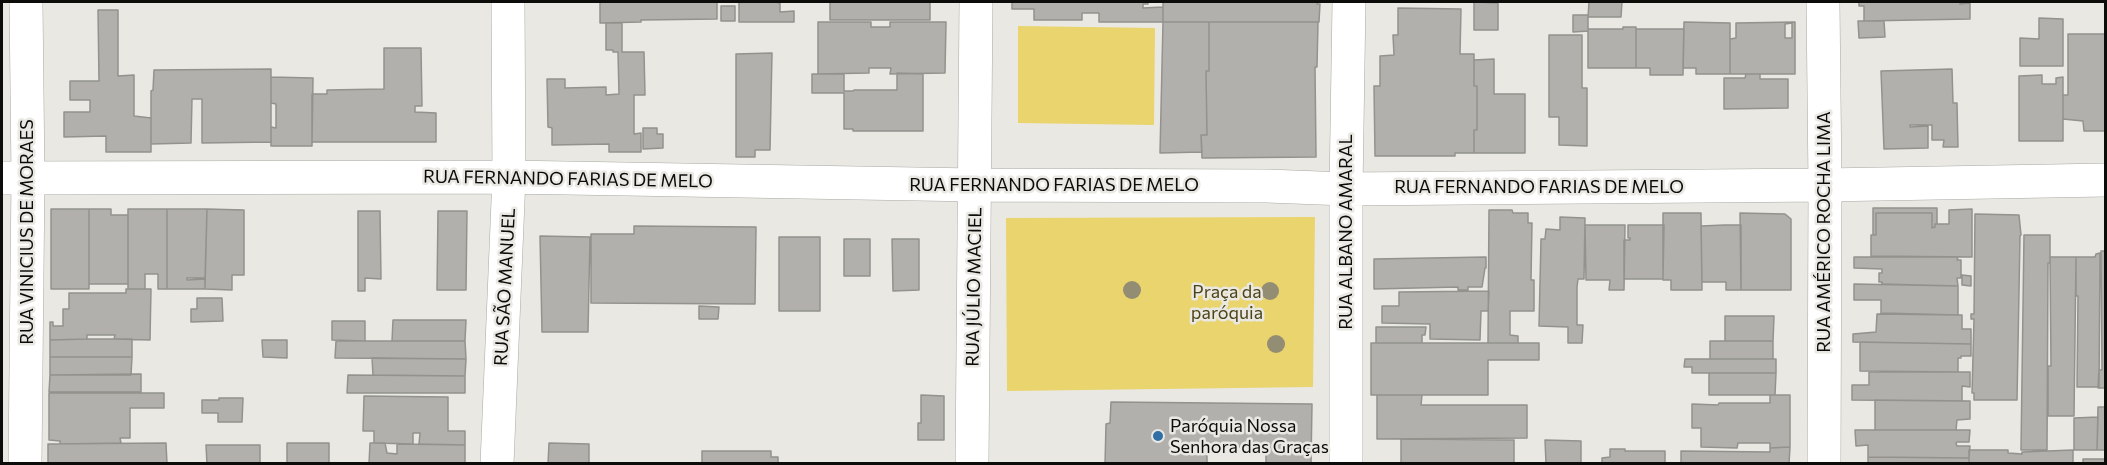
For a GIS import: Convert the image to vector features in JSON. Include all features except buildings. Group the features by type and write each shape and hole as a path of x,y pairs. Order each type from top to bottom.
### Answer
{"street":[{"name":"RUA VINICIUS DE MORAES","path":"25,464 15,178 26,2"},
{"name":"RUA SÃO MANUEL","path":"497,464 509,177 508,2"},
{"name":"RUA JÚLIO MACIEL","path":"972,464 976,2"},
{"name":"RUA ALBANO AMARAL","path":"1346,464 1348,2"},
{"name":"RUA AMÉRICO ROCHA LIMA","path":"1822,2 1825,184 1824,464"},
{"name":"RUA FERNANDO FARIAS DE MELO","path":"15,178 509,177 975,185 1267,186 1346,189 2106,180"}],"green space":[{"path":"1018,26 1155,28 1154,125 1018,123"},
{"name":"Praça da paróquia","path":"1315,217 1313,387 1007,391 1006,218"}],"place":[{"name":"Paróquia Nossa Senhora das Graças","path":"1158,436"}]}
